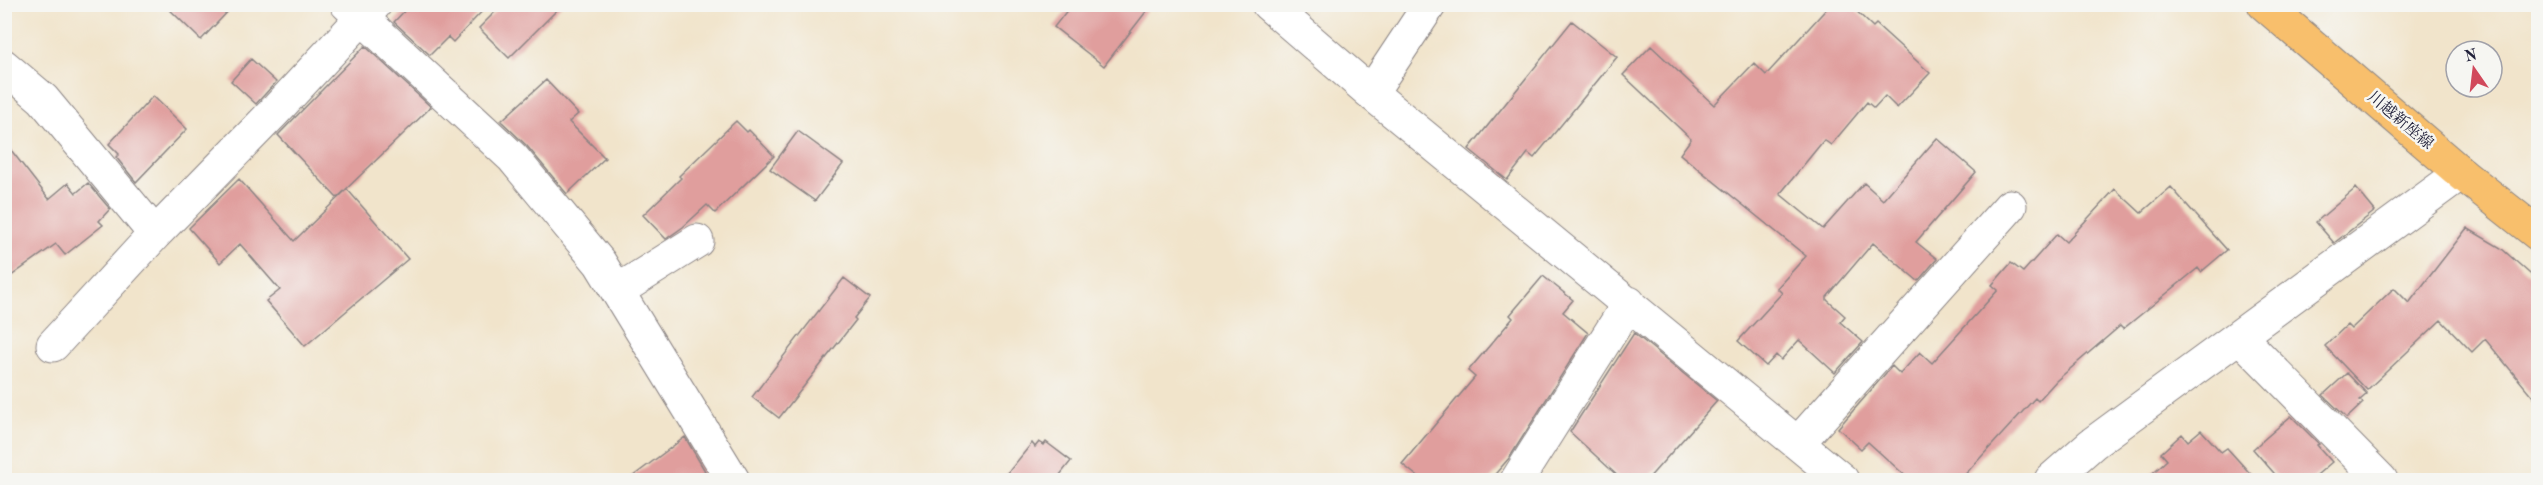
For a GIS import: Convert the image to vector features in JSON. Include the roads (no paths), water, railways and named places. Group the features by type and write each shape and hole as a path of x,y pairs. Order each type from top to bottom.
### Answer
{"main road":[{"name":"川越新座線","path":"2264,4 2461,173 2538,234"}],"street":[{"path":"1268,4 1371,93 1842,480"},
{"path":"1371,93 1430,4"},
{"path":"53,345 155,234 275,111 361,9 513,158 600,262 733,480"},
{"path":"4,66 43,99 155,234"},
{"path":"2050,480 2092,444 2461,173"},
{"path":"1798,443 2010,206"},
{"path":"619,291 697,241"},
{"path":"1517,480 1629,303"},
{"path":"2240,337 2381,480"}]}
